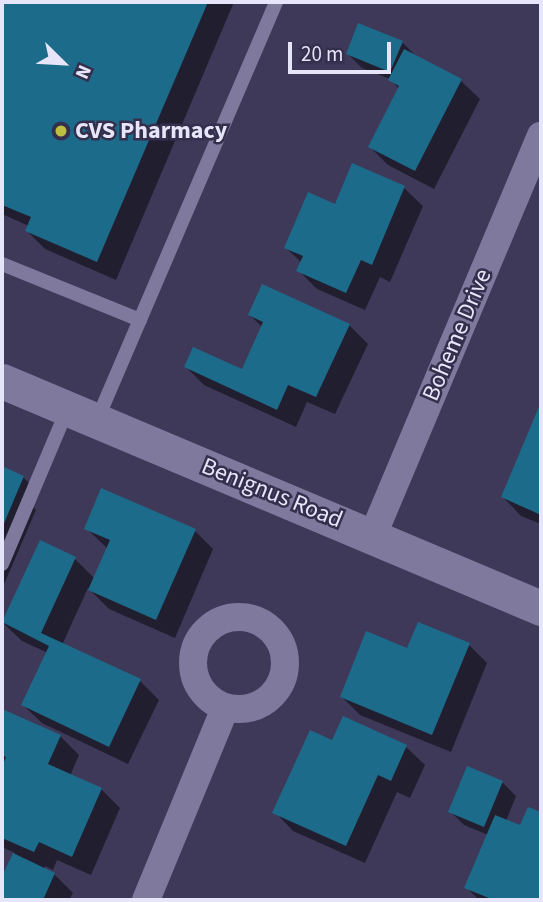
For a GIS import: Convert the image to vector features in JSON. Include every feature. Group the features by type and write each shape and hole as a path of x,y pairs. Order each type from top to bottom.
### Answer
{"street":[{"name":"Boheme Drive","path":"373,535 541,136"},
{"name":"Benignus Road","path":"2,381 541,608"},
{"path":"146,900 225,708"}],"lane":[{"path":"2,564 82,415 140,320 276,2"},
{"path":"2,264 140,320"}],"building":[{"path":"2,2 208,2 97,262 25,231 31,217 2,205"},
{"path":"358,23 403,41 390,72 346,54"},
{"path":"404,49 462,79 415,171 368,147 399,86 388,80"},
{"path":"352,163 405,186 372,265 361,260 346,293 296,271 303,256 284,248 308,192 335,204"},
{"path":"262,284 350,324 316,397 288,385 277,410 184,367 193,347 242,369 263,322 248,315"},
{"path":"541,402 541,515 501,497"},
{"path":"2,466 24,476 2,528"},
{"path":"101,488 196,529 156,620 88,590 110,540 84,529"},
{"path":"40,540 76,557 41,633 141,679 109,747 21,705 49,646 2,622"},
{"path":"418,622 470,643 432,735 340,697 366,631 407,648"},
{"path":"2,709 61,735 48,764 102,788 72,857 39,842 34,852 2,838 2,767 6,757 2,755"},
{"path":"343,716 407,745 391,781 378,775 346,846 272,813 310,730 332,740"},
{"path":"467,766 503,781 484,827 448,812"},
{"path":"528,807 541,812 541,900 494,900 464,888 495,815 520,825"},
{"path":"13,853 55,873 43,900 2,900 2,876"}],"place":[{"name":"CVS Pharmacy","path":"61,131"}]}
